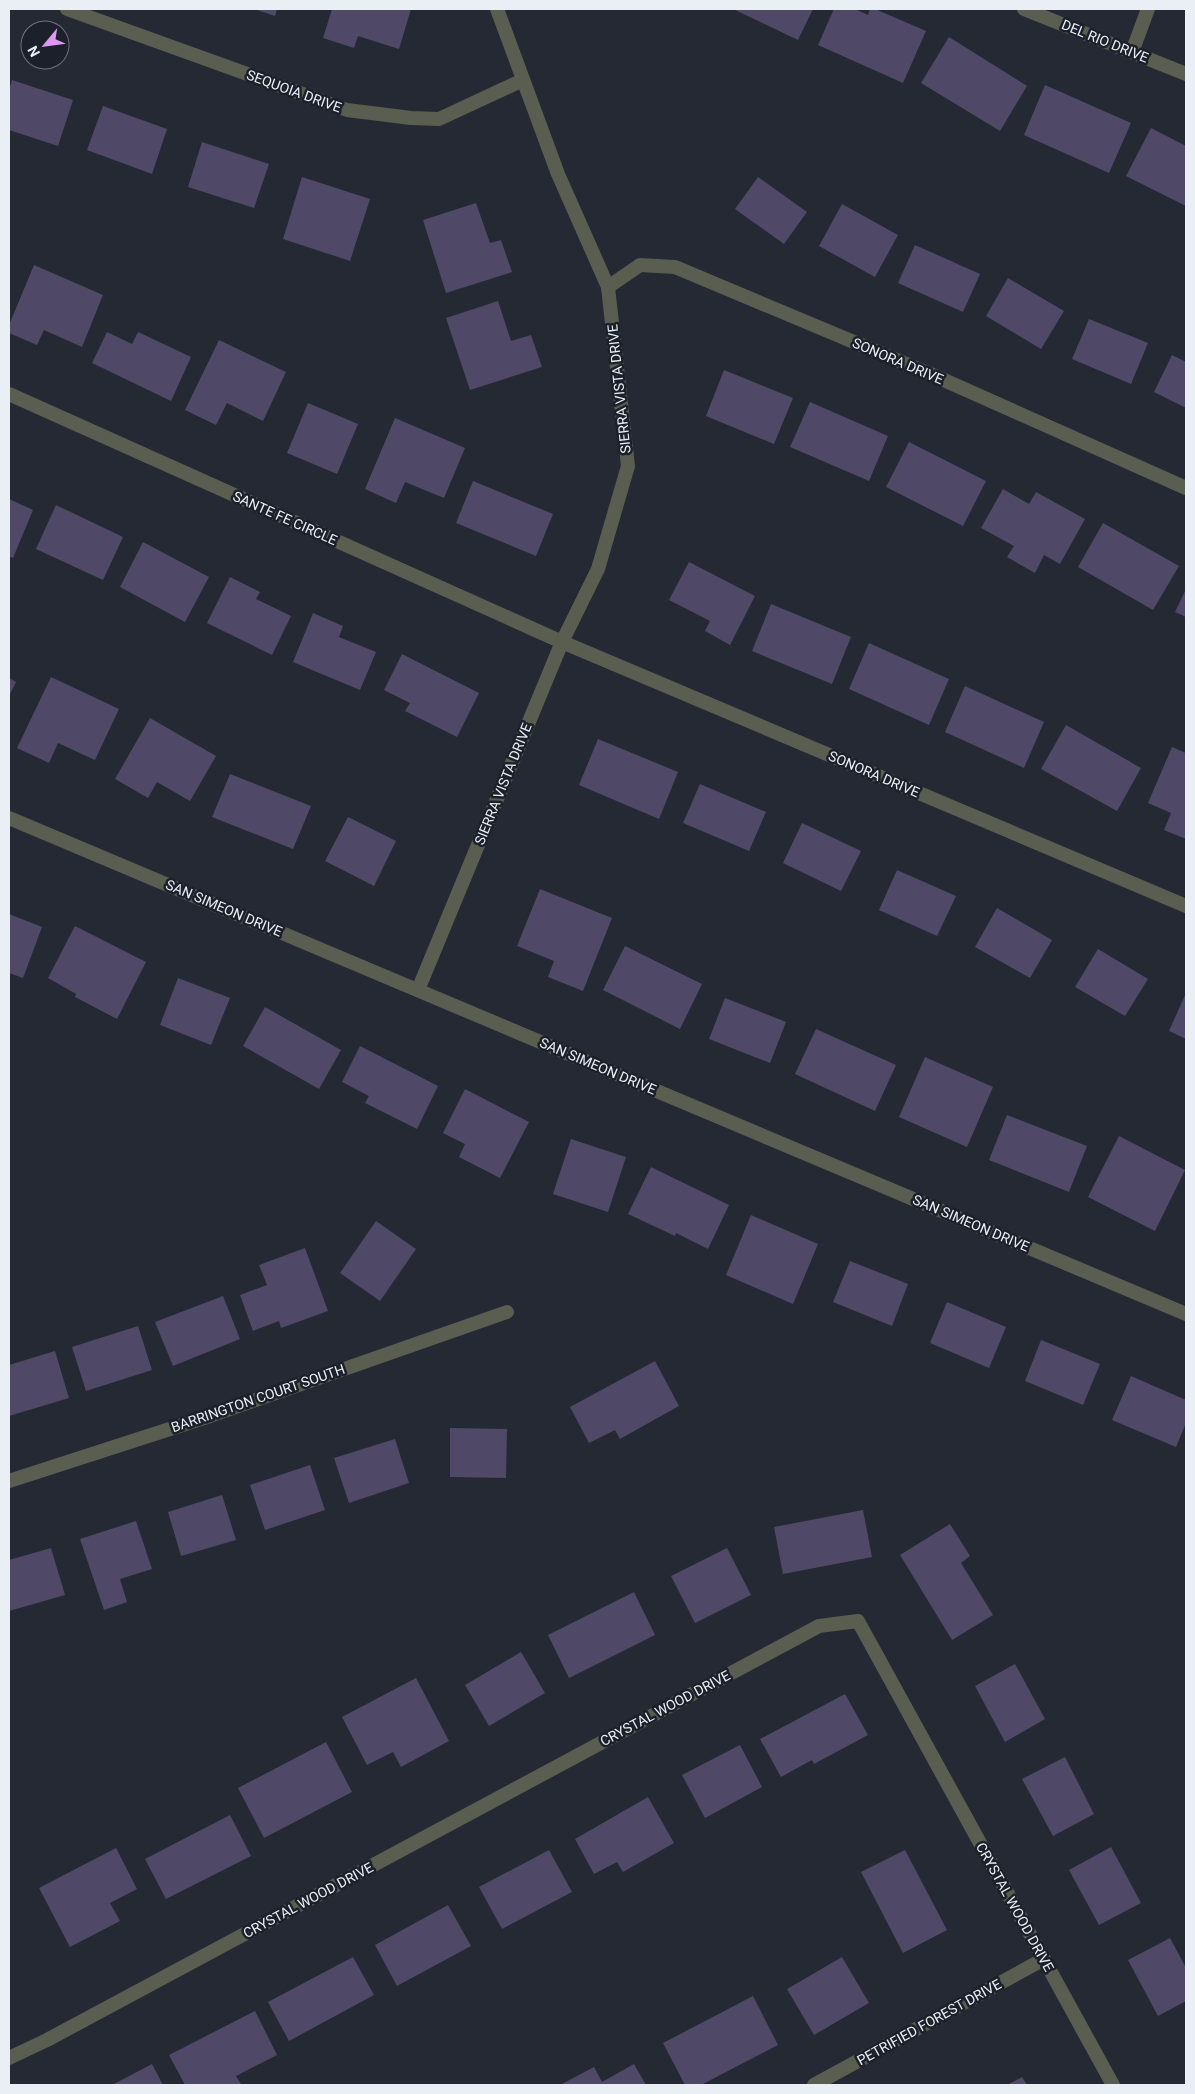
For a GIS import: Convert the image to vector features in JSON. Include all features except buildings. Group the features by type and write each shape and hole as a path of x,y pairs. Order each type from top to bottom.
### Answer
{"street":[{"name":"SEQUOIA DRIVE","path":"67,9 347,110 412,118 439,119 524,80"},
{"name":"SIERRA VISTA DRIVE","path":"418,990 562,642 598,569 628,466 608,287 558,174 497,9"},
{"name":"DEL RIO DRIVE","path":"1024,9 1186,74"},
{"path":"1132,52 1148,9"},
{"name":"SONORA DRIVE","path":"608,287 640,265 674,267 935,376 1186,488"},
{"name":"SANTE FE CIRCLE","path":"9,394 562,642"},
{"name":"SONORA DRIVE","path":"562,642 1186,906"},
{"name":"SAN SIMEON DRIVE","path":"9,818 1186,1314"},
{"name":"BARRINGTON COURT SOUTH","path":"9,1481 210,1416 507,1312"},
{"name":"CRYSTAL WOOD DRIVE","path":"9,2058 65,2031 819,1626 858,1622 1113,2085"},
{"name":"PETRIFIED FOREST DRIVE","path":"814,2085 1044,1960"}]}
